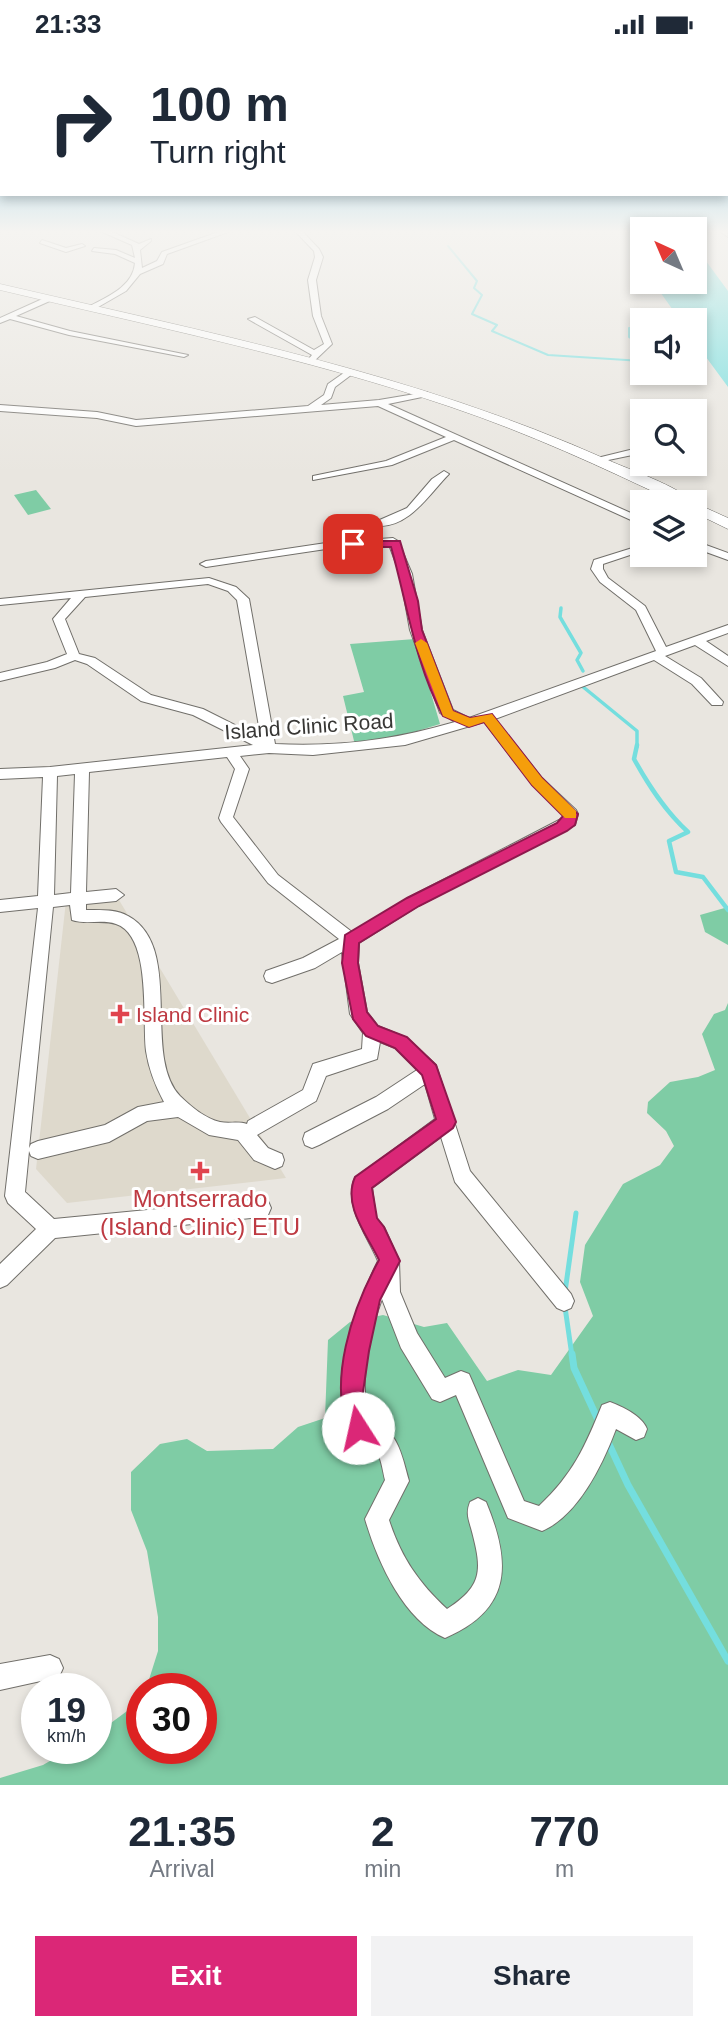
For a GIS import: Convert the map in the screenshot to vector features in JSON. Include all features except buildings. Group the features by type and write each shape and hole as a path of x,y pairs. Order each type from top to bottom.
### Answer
{"highway":[{"path":"111,312 316,357 351,372 424,394 594,460 660,490"},
{"path":"707,513 728,524"}],"street":[{"path":"0,321 20,312"},
{"path":"253,319 316,357 328,344 316,312"},
{"path":"10,317 69,333 184,355"},
{"path":"310,408 328,396 331,386 351,372"},
{"path":"0,408 97,415 136,423 379,403 424,394"},
{"path":"379,403 630,517"},
{"path":"317,478 389,463 451,437"},
{"path":"594,460 630,452"},
{"path":"379,524 410,511 419,503 429,484 444,474"},
{"path":"206,563 326,546 393,541 406,574 416,630 447,713 469,723"},
{"path":"707,549 728,557"},
{"path":"630,551 598,562 597,569 604,580 641,608 658,654 712,693 718,702"},
{"path":"0,602 209,581 238,594 243,599 268,748"},
{"path":"74,656 59,619 83,592"},
{"name":"Island Clinic Road","path":"0,774 50,772 268,748 313,750 381,746 487,717 728,629"},
{"path":"696,640 728,662"},
{"path":"0,677 51,666 74,656 91,661 146,698 198,712 268,748"},
{"path":"272,976 309,963 413,902 570,821 570,814 537,781 487,717"},
{"path":"230,751 242,769 226,818 273,879 351,940"},
{"path":"82,768 78,916 122,919 134,928 144,943 152,978 153,1046 162,1083 176,1109 216,1132 242,1131 261,1154 275,1160"},
{"path":"50,772 46,903 15,1196 50,1229"},
{"path":"0,906 116,895"},
{"path":"351,940 350,963 359,1014 372,1031 401,1042 430,1071 461,1176 564,1301"},
{"path":"255,1127 310,1095 319,1070 371,1054 372,1031"},
{"path":"312,1139 382,1103 430,1071"},
{"path":"38,1150 109,1133 144,1113 176,1109"},
{"path":"446,1122 362,1184 367,1222 377,1234 390,1261 390,1291 409,1340 440,1391 461,1382 516,1510 542,1520 572,1492 600,1447 610,1413 636,1429"},
{"path":"0,1278 50,1229 261,1208"},
{"path":"390,1261 370,1297 351,1399 358,1428 374,1432 387,1444 397,1481 377,1519 386,1551 403,1585 445,1625 475,1607 492,1582 492,1563 478,1510"},
{"path":"0,1677 50,1668"}],"shaded area":[{"name":"Island Clinic","path":"116,895 286,1178 67,1203 36,1169 66,901"}],"green space":[{"path":"36,490 51,509 28,515 14,495"},
{"path":"415,639 440,724 379,743 355,745 343,696 364,692 350,644"},
{"path":"728,907 728,945 705,932 700,915"},
{"path":"728,1003 728,1785 0,1785 0,1778 45,1764 112,1764 112,1722 126,1712 126,1764 217,1764 217,1673 151,1673 158,1651 158,1617 147,1551 131,1510 131,1472 160,1444 187,1439 207,1451 273,1449 298,1427 325,1418 328,1340 350,1322 383,1315 424,1327 447,1323 487,1381 518,1370 551,1375 593,1316 580,1282 585,1245 623,1184 660,1165 674,1146 666,1131 647,1113 648,1102 670,1082 698,1077 715,1070 702,1034 714,1014 725,1010"}],"water":[{"path":"707,312 728,312 728,387 707,358"}],"waterway":[{"path":"473,312 472,314 497,325 492,331 548,355 630,360"},
{"path":"630,328 630,337"},
{"path":"561,608 560,617 581,653 577,660 583,671"},
{"path":"582,686 637,731 637,745"},
{"path":"637,745 634,759 665,807 688,832 669,841 676,872 703,877 728,910"},
{"path":"565,1292 576,1213"},
{"path":"565,1307 572,1356"},
{"path":"572,1354 574,1368 599,1422"},
{"path":"608,1442 628,1485 728,1661"}],"slow traffic":[{"path":"421,643 447,713 469,723 487,717 537,781 555,796 570,814"}],"place":[{"name":"Island Clinic","path":"120,1014"},
{"name":"Montserrado (Island Clinic) ETU","path":"200,1171"}],"route":[{"path":"353,544 393,541 396,544 406,574 416,630 447,713 469,723 487,717 537,781 555,796 570,814 570,821 562,827 413,902 351,940 350,963 359,1014 372,1031 401,1042 430,1071 446,1122 362,1184 367,1222 377,1234 390,1261 370,1297 358,1351 351,1399 358,1428"}]}
